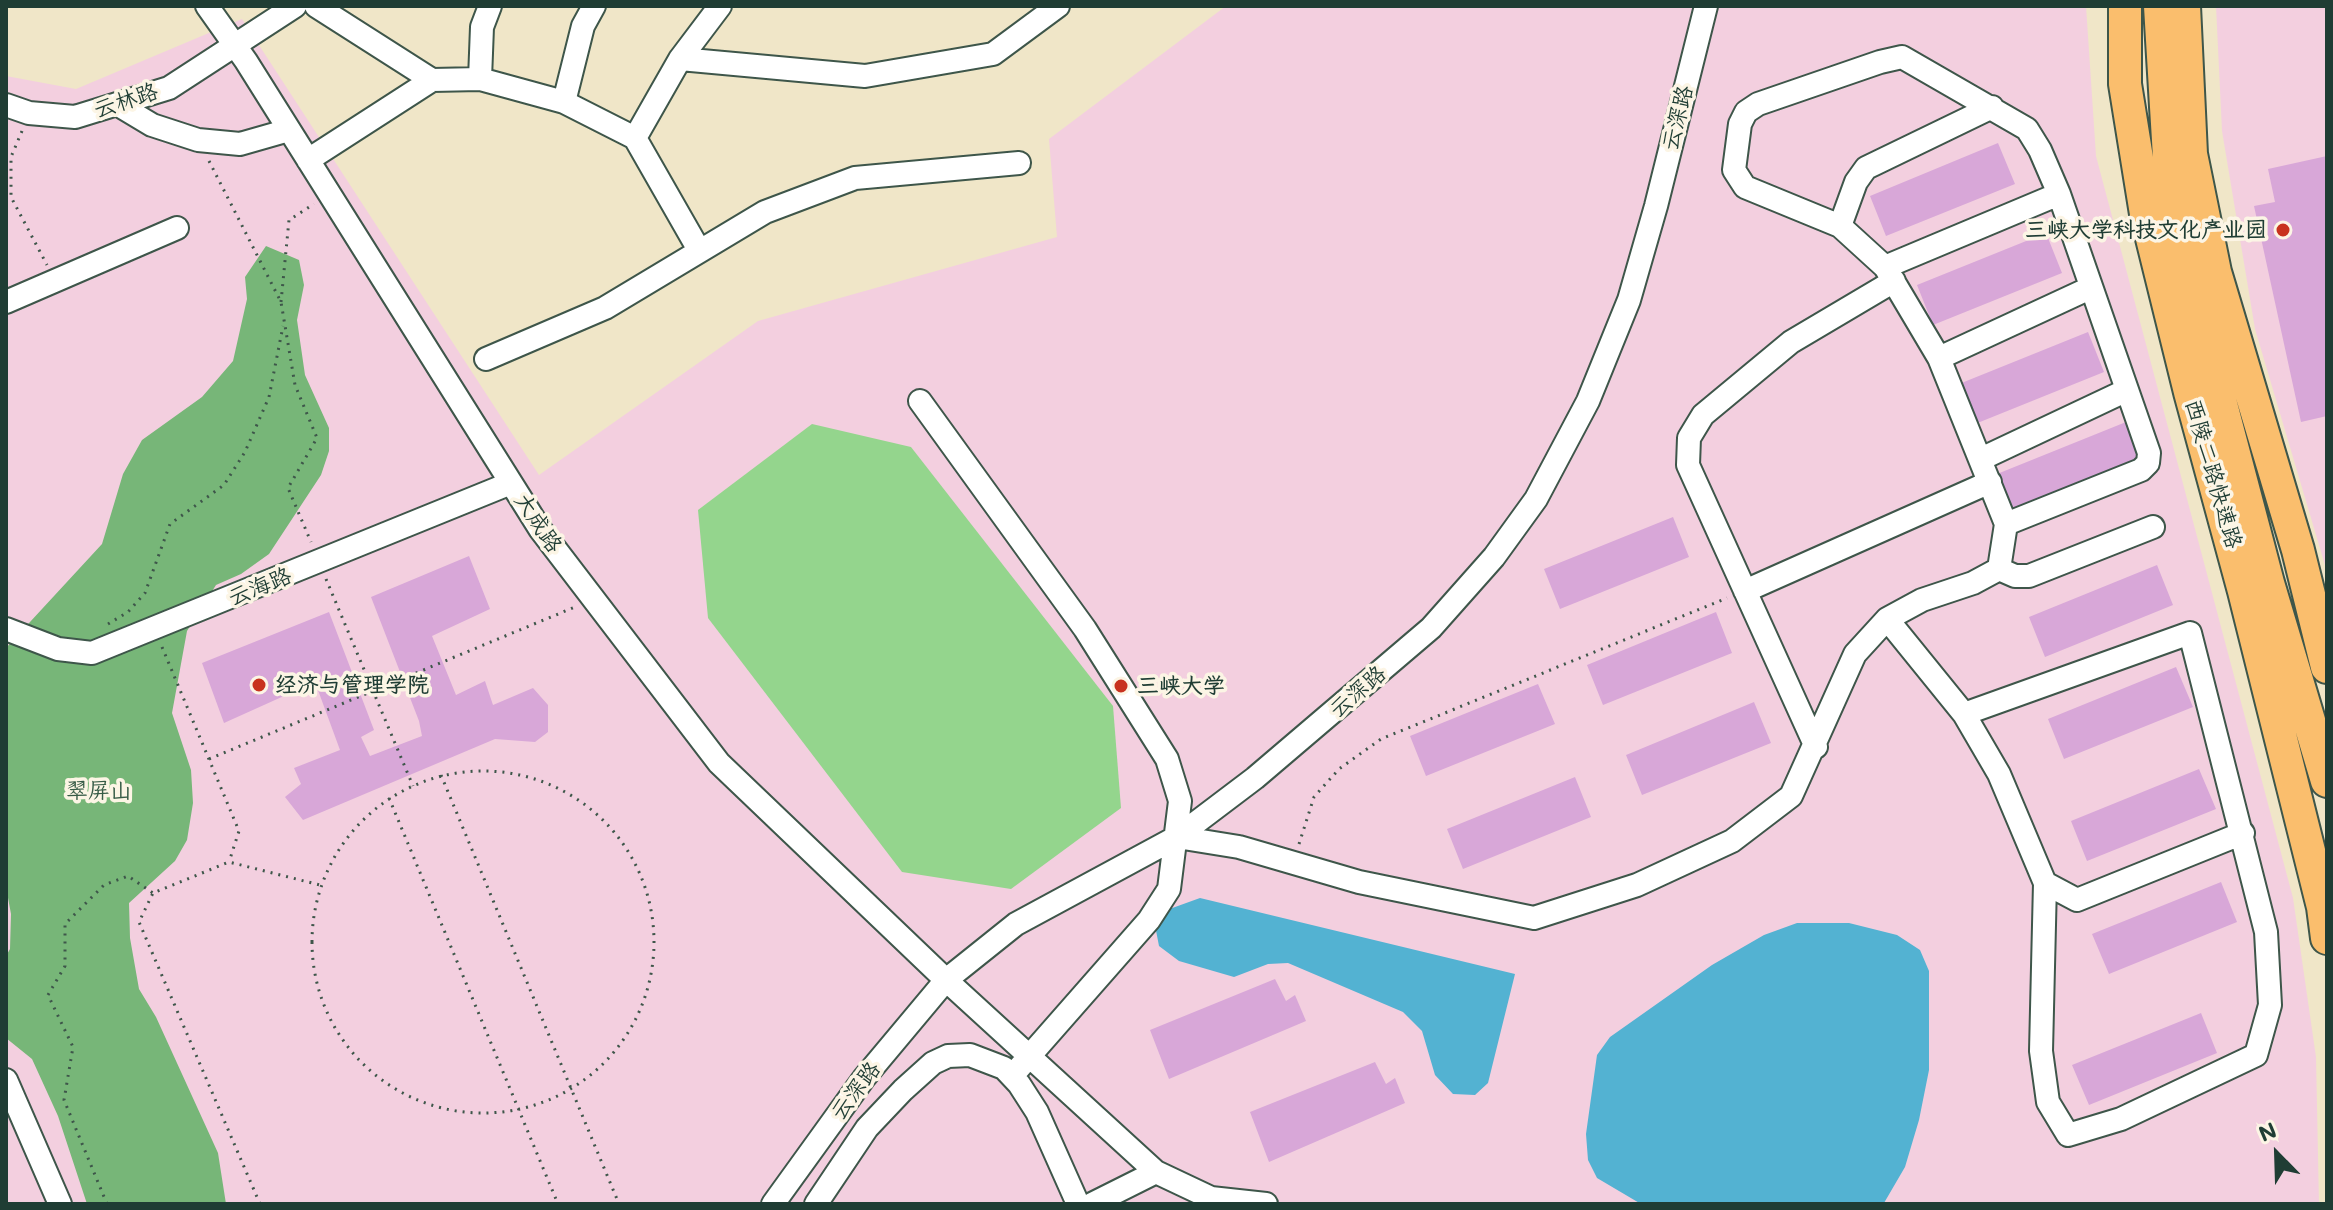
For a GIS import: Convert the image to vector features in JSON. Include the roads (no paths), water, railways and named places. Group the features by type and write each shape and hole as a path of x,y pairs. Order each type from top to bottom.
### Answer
{"highway":[{"name":"西陵二路快速路","path":"2125,6 2125,84 2146,214 2323,907 2327,938"},
{"name":"西陵二路快速路","path":"2160,6 2169,157 2189,282 2268,583 2327,781"},
{"path":"2184,6 2191,154 2215,272 2298,550 2327,667"}],"street":[{"name":"大成路","path":"207,6 237,46 540,529 719,763 946,980 1156,1172 1211,1198 1266,1204"},
{"name":"云林路","path":"6,105 29,113 75,117 169,88 295,6"},
{"path":"316,6 432,80"},
{"path":"480,79 482,27 490,6"},
{"path":"564,102 583,26 594,6"},
{"path":"635,138 680,59 720,6"},
{"path":"680,59 865,76 993,54 1058,6"},
{"name":"云深路","path":"773,1204 864,1078 946,980 1016,924 1177,837 1349,700 1431,628 1494,557 1536,499 1588,401 1629,300 1706,6"},
{"path":"1999,569 2006,524 1939,358 1889,274 1840,226 1745,187 1734,170 1740,124 1746,112 1758,104 1902,57 2027,129 2059,194 2149,453 2148,463 2141,470 2006,524"},
{"path":"308,160 432,80 480,79 564,102 635,138 699,250"},
{"path":"117,104 152,125 198,140 240,144 289,130"},
{"path":"1840,226 1856,182 1866,168 1992,107"},
{"path":"486,359 605,308 765,212 855,178 1019,163"},
{"path":"1816,747 1688,465 1689,438 1703,415 1791,342 1889,274 2059,194"},
{"path":"6,302 177,228"},
{"path":"1939,358 2090,288"},
{"path":"1981,459 2125,391"},
{"path":"920,401 1085,629 1167,759 1180,801 1169,889 1153,915 1012,1076"},
{"path":"1745,591 1990,482"},
{"name":"云海路","path":"6,629 58,649 92,653 511,483"},
{"path":"1999,569 2015,576 2029,576 2153,527"},
{"path":"1177,837 1239,847 1455,904 1534,918 1637,885 1732,841 1791,796 1816,747 1855,654 1887,619 1922,600 1973,583 1999,569"},
{"path":"1887,619 1964,714 1999,774 2045,883 2041,1051 2048,1102 2068,1135 2121,1119 2256,1055 2270,1005 2266,932 2190,633 1964,714"},
{"path":"2045,883 2077,900 2243,833"},
{"path":"816,1204 867,1128 933,1063 948,1056 970,1055 1004,1068 1012,1076 1037,1112 1078,1204"},
{"path":"6,1080 60,1204"},
{"path":"1092,1204 1156,1172"}],"water":[{"path":"1200,898 1515,974 1488,1083 1475,1095 1453,1094 1435,1075 1422,1031 1403,1012 1288,963 1268,964 1234,977 1179,961 1159,946 1153,915"},
{"path":"1797,923 1849,923 1897,935 1920,950 1929,971 1929,1070 1905,1167 1884,1203 1641,1204 1597,1178 1588,1160 1586,1134 1597,1055 1610,1037 1712,965 1764,935"}],"place":[{"name":"三峡大学科技文化产业园","path":"2283,230"},
{"name":"经济与管理学院","path":"259,685"},
{"name":"三峡大学","path":"1121,686"}],"park label":[{"name":"翠屏山","path":"99,791"}]}
